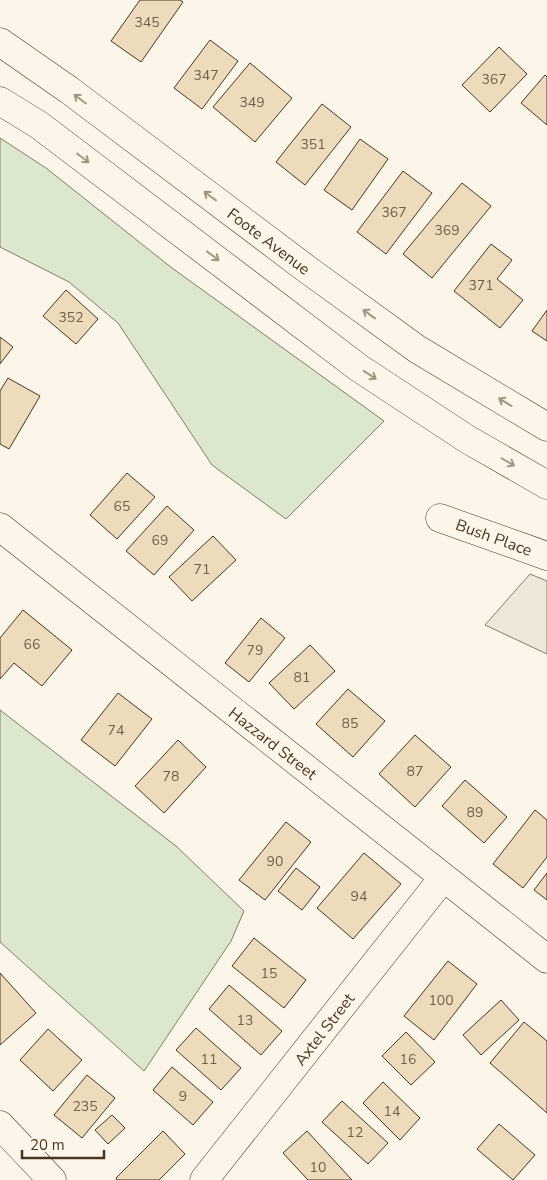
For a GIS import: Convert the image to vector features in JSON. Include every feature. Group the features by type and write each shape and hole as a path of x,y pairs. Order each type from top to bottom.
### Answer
{"main road":[{"name":"Foote Avenue","path":"0,42 69,90 308,270 417,349 547,427"},
{"path":"0,100 39,125 359,368 467,439 547,485"},
{"name":"Bush Place","path":"440,518 547,556"},
{"name":"Hazzard Street","path":"0,527 547,959"},
{"name":"Axtel Street","path":"204,1180 443,878"},
{"path":"0,1125 52,1180"}],"green space":[{"path":"0,138 46,168 172,268 384,421 286,519 212,465 118,323 69,282 0,247"},
{"path":"0,710 176,846 244,911 231,941 144,1071 0,942"}],"shaded area":[{"path":"530,574 547,581 547,654 485,625"}],"building":[{"path":"140,0 180,0 183,2 141,62 111,41"},
{"path":"210,40 238,61 202,109 174,88"},
{"path":"499,47 527,74 490,112 462,85"},
{"path":"250,63 292,98 255,142 213,107"},
{"path":"545,75 547,77 547,125 521,103"},
{"path":"322,104 351,127 305,185 276,162"},
{"path":"360,139 388,159 352,210 324,190"},
{"path":"403,171 432,193 386,254 357,232"},
{"path":"462,183 491,206 432,278 403,254"},
{"path":"491,244 512,260 497,279 523,300 500,328 454,291"},
{"path":"66,290 98,319 76,344 43,316"},
{"path":"547,310 547,341 532,331"},
{"path":"0,337 13,347 0,364"},
{"path":"8,378 40,396 9,449 0,444 0,391"},
{"path":"127,473 155,497 117,539 90,515"},
{"path":"167,506 194,530 154,575 126,551"},
{"path":"213,536 236,560 192,601 169,577"},
{"path":"23,610 72,650 42,686 14,663 0,679 0,638"},
{"path":"261,618 285,638 249,682 225,663"},
{"path":"310,645 335,671 294,709 269,683"},
{"path":"348,689 385,721 353,757 316,724"},
{"path":"118,693 152,719 115,766 81,740"},
{"path":"415,735 451,767 415,807 379,774"},
{"path":"178,740 206,767 164,813 135,786"},
{"path":"465,780 507,817 484,843 442,806"},
{"path":"535,810 547,820 547,857 523,888 493,864"},
{"path":"286,822 311,842 265,900 239,880"},
{"path":"364,853 401,884 353,939 317,908"},
{"path":"296,868 320,887 302,910 278,891"},
{"path":"547,873 547,900 534,890"},
{"path":"254,938 306,980 284,1008 232,966"},
{"path":"448,961 477,984 434,1040 404,1016"},
{"path":"0,973 36,1013 0,1045"},
{"path":"229,985 282,1031 261,1055 209,1009"},
{"path":"501,1000 519,1020 481,1055 463,1035"},
{"path":"524,1022 547,1041 547,1113 490,1063"},
{"path":"196,1028 241,1068 221,1090 176,1050"},
{"path":"48,1029 82,1060 53,1091 20,1060"},
{"path":"406,1032 435,1062 411,1085 382,1056"},
{"path":"172,1067 213,1102 193,1125 153,1090"},
{"path":"87,1075 115,1098 82,1138 54,1115"},
{"path":"383,1082 420,1118 400,1140 363,1103"},
{"path":"342,1101 388,1143 368,1164 322,1122"},
{"path":"112,1115 125,1128 108,1144 95,1130"},
{"path":"499,1124 535,1155 513,1180 477,1149"},
{"path":"163,1131 185,1154 159,1180 117,1180 116,1178"},
{"path":"307,1131 352,1180 308,1180 283,1153"}]}
